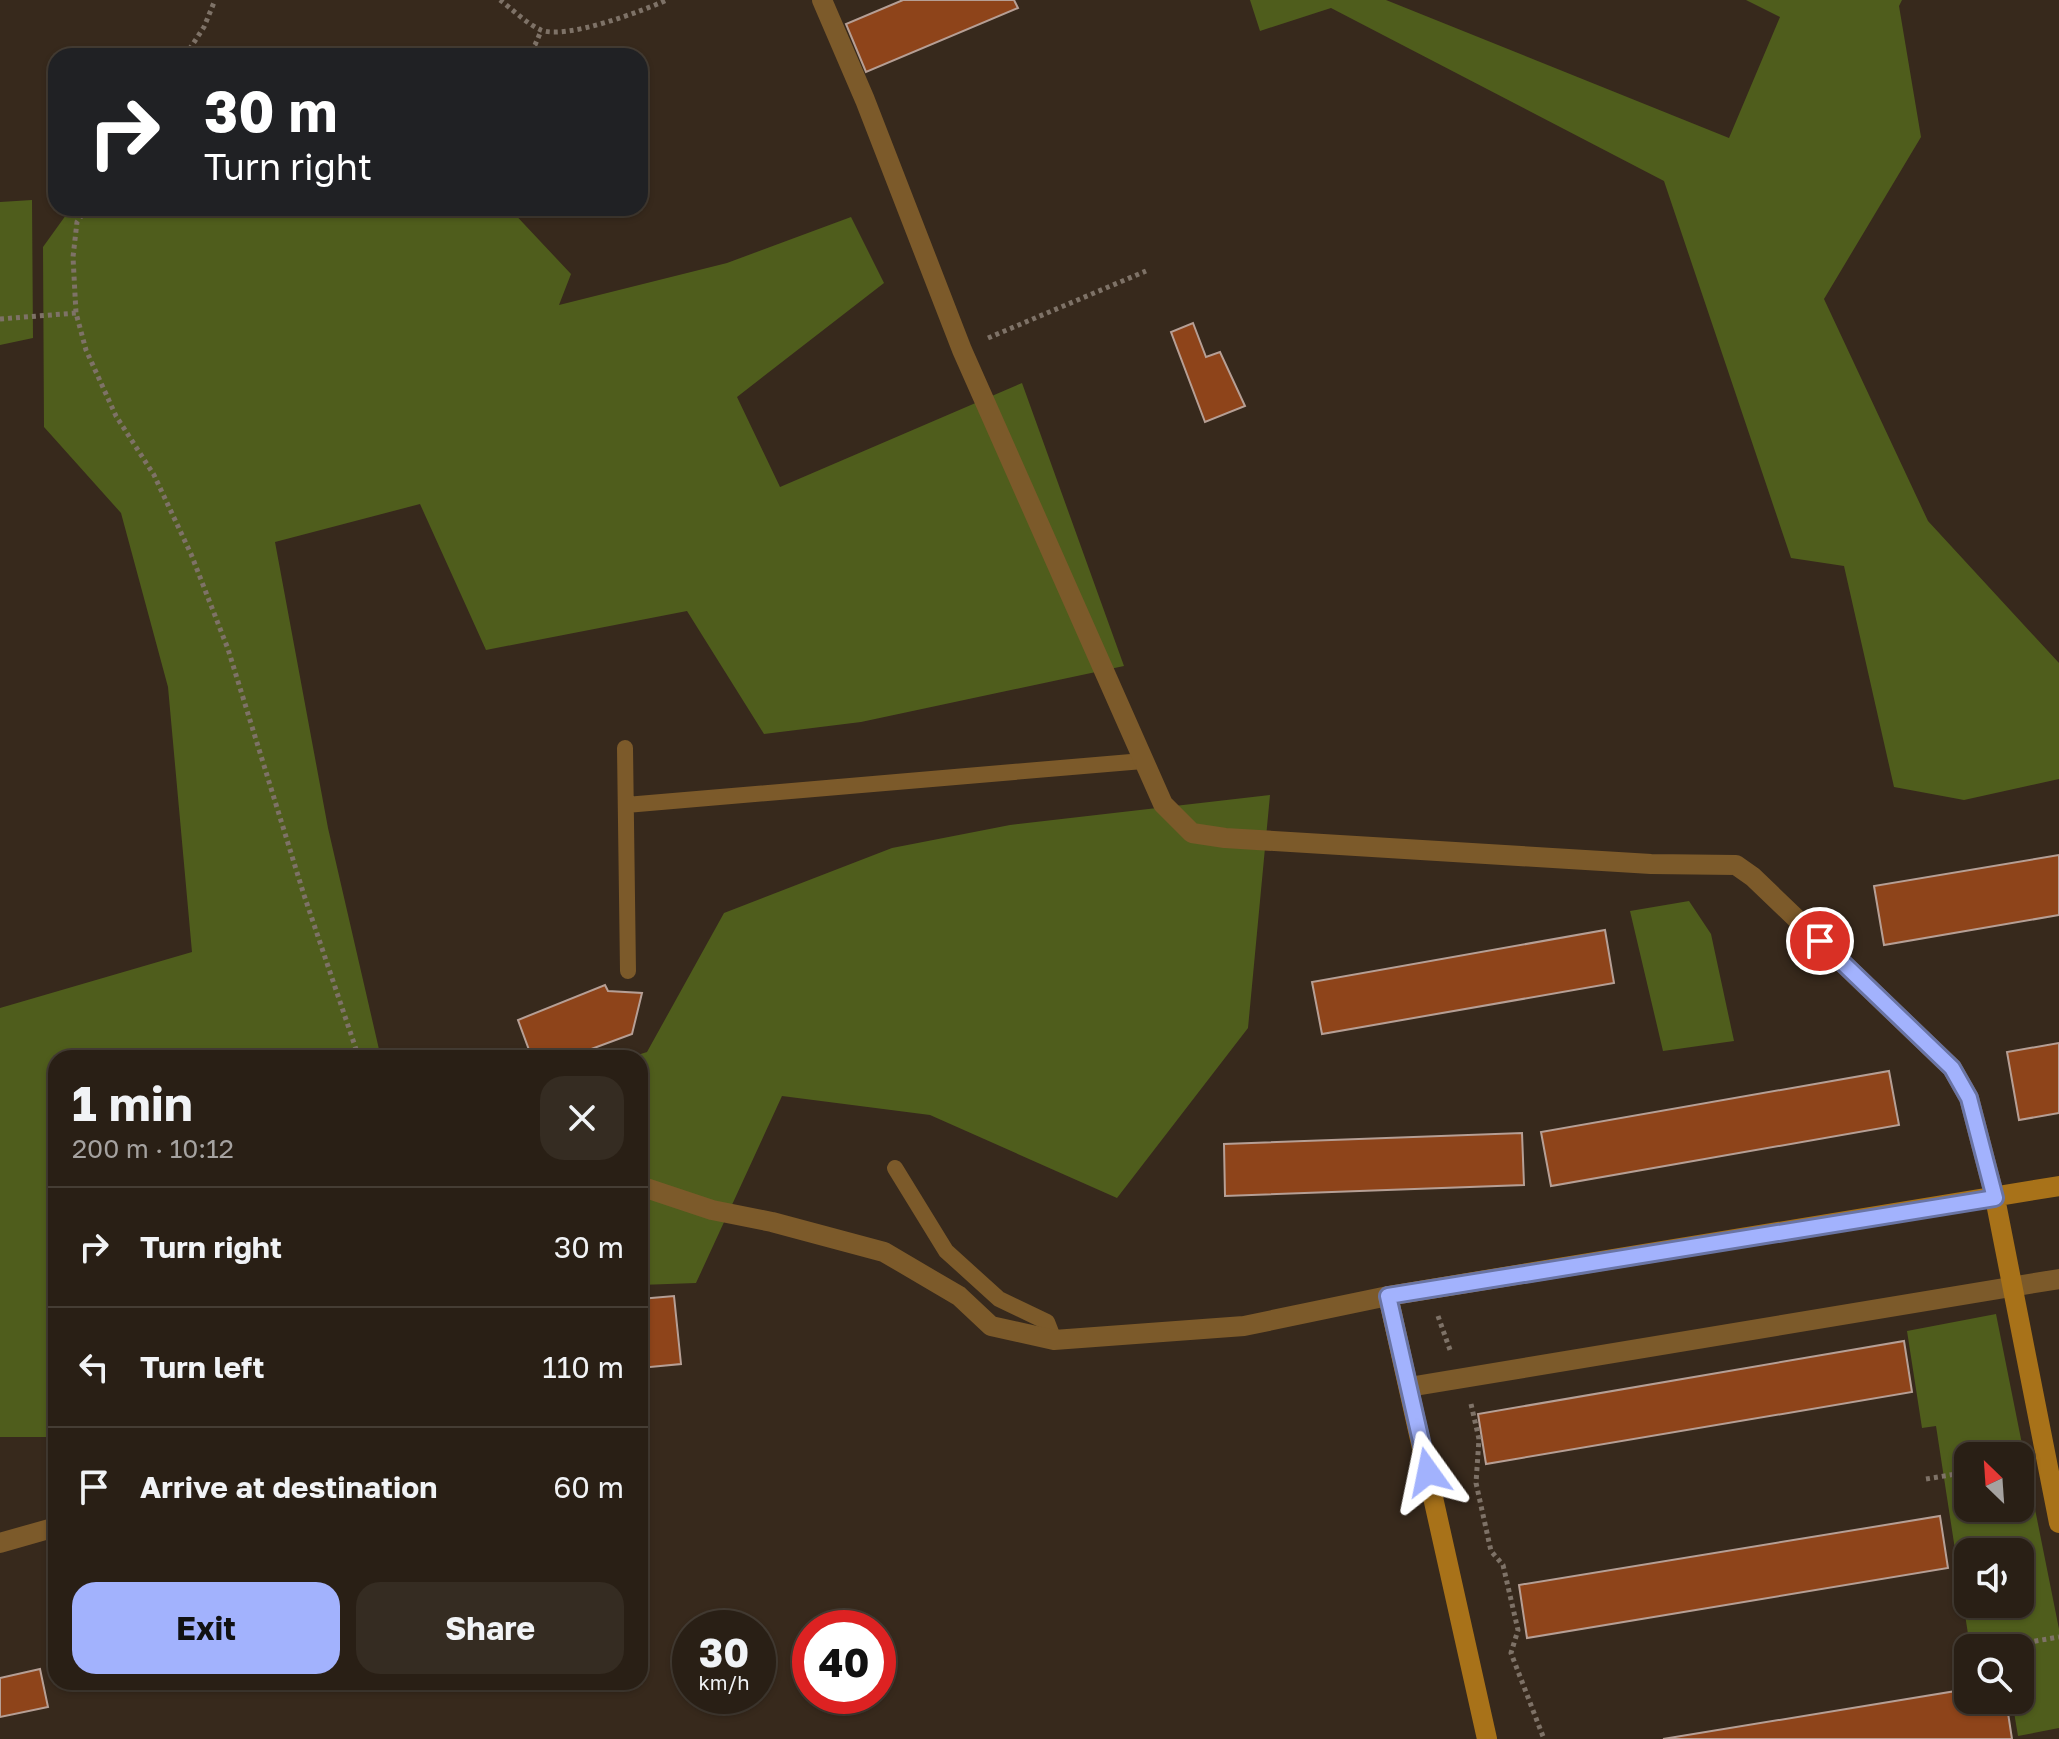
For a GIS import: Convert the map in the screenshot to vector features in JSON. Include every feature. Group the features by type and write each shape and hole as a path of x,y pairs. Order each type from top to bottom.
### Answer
{"street":[{"path":"822,0 865,100 962,350 1163,804 1192,833 1225,838 1604,861 1736,865 1753,877 1952,1068 1969,1098 2014,1287 2059,1523"},
{"path":"648,1189 712,1210 772,1222 884,1252 959,1296 991,1326 1054,1340 1244,1326 1388,1296 2059,1186"},
{"path":"1409,1387 2059,1279"},
{"path":"1388,1296 1487,1739"},
{"path":"0,1543 48,1529"}],"lane":[{"path":"625,748 628,971"},
{"path":"626,805 1143,761"},
{"path":"895,1168 946,1251 999,1299 1047,1322 1054,1340"}],"path":[{"path":"190,48 204,27 215,0"},
{"path":"500,0 541,31 583,28 667,0"},
{"path":"532,48 541,31"},
{"path":"81,216 77,222 73,257 76,313 86,350 110,403 154,475 191,554 228,649 356,1050"},
{"path":"962,350 1146,271"},
{"path":"0,319 76,313"},
{"path":"1438,1316 1457,1379 1472,1407 1479,1439 1476,1483 1491,1551 1503,1565 1518,1630 1511,1653 1544,1739"},
{"path":"1926,1479 1954,1474"},
{"path":"2034,1641 2059,1637"}],"green space":[{"path":"1250,0 1386,0 1729,138 1780,17 1746,0 1902,0 1899,6 1921,137 1824,299 1928,521 2059,663 2059,779 1964,800 1894,787 1844,566 1791,558 1664,181 1331,8 1260,31"},
{"path":"32,200 33,338 0,345 0,202"},
{"path":"65,216 517,216 571,274 559,305 727,263 851,217 884,283 737,397 780,487 1022,383 1124,666 861,722 764,734 687,611 486,650 420,504 275,542 328,828 379,1050 48,1050 48,1437 0,1437 0,1008 192,952 168,687 121,513 44,427 43,247"},
{"path":"1270,795 1248,1028 1117,1198 930,1115 782,1096 696,1283 648,1285 648,1050 724,913 892,848 1010,825"},
{"path":"1689,901 1711,934 1734,1041 1663,1051 1630,911"},
{"path":"1996,1314 2022,1442 1954,1442 1954,1522 2034,1522 2034,1504 2059,1629 2059,1728 2018,1736 2014,1714 2034,1714 2034,1634 1968,1634 1966,1618 2034,1618 2034,1538 1954,1538 1954,1543 1936,1426 1922,1428 1907,1331"}],"building":[{"path":"903,0 1014,0 1018,8 866,72 846,24"},
{"path":"1193,323 1206,357 1220,352 1245,406 1205,422 1171,332"},
{"path":"2059,855 2059,915 1884,945 1874,886"},
{"path":"1605,930 1614,983 1322,1034 1312,982"},
{"path":"605,985 608,991 642,993 632,1034 589,1050 529,1050 518,1020"},
{"path":"2059,1043 2059,1113 2019,1120 2007,1052"},
{"path":"1889,1071 1899,1125 1551,1186 1541,1132"},
{"path":"1522,1133 1524,1185 1225,1196 1224,1144"},
{"path":"674,1296 681,1364 648,1367 648,1298"},
{"path":"1904,1341 1912,1392 1486,1464 1478,1414"},
{"path":"1940,1516 1948,1568 1527,1638 1519,1585"},
{"path":"40,1669 48,1707 0,1717 0,1678"},
{"path":"1954,1691 1954,1714 2008,1714 2012,1739 1663,1739"}],"route":[{"path":"1428,1472 1388,1296 1995,1198 1969,1098 1952,1068 1820,941"}]}
